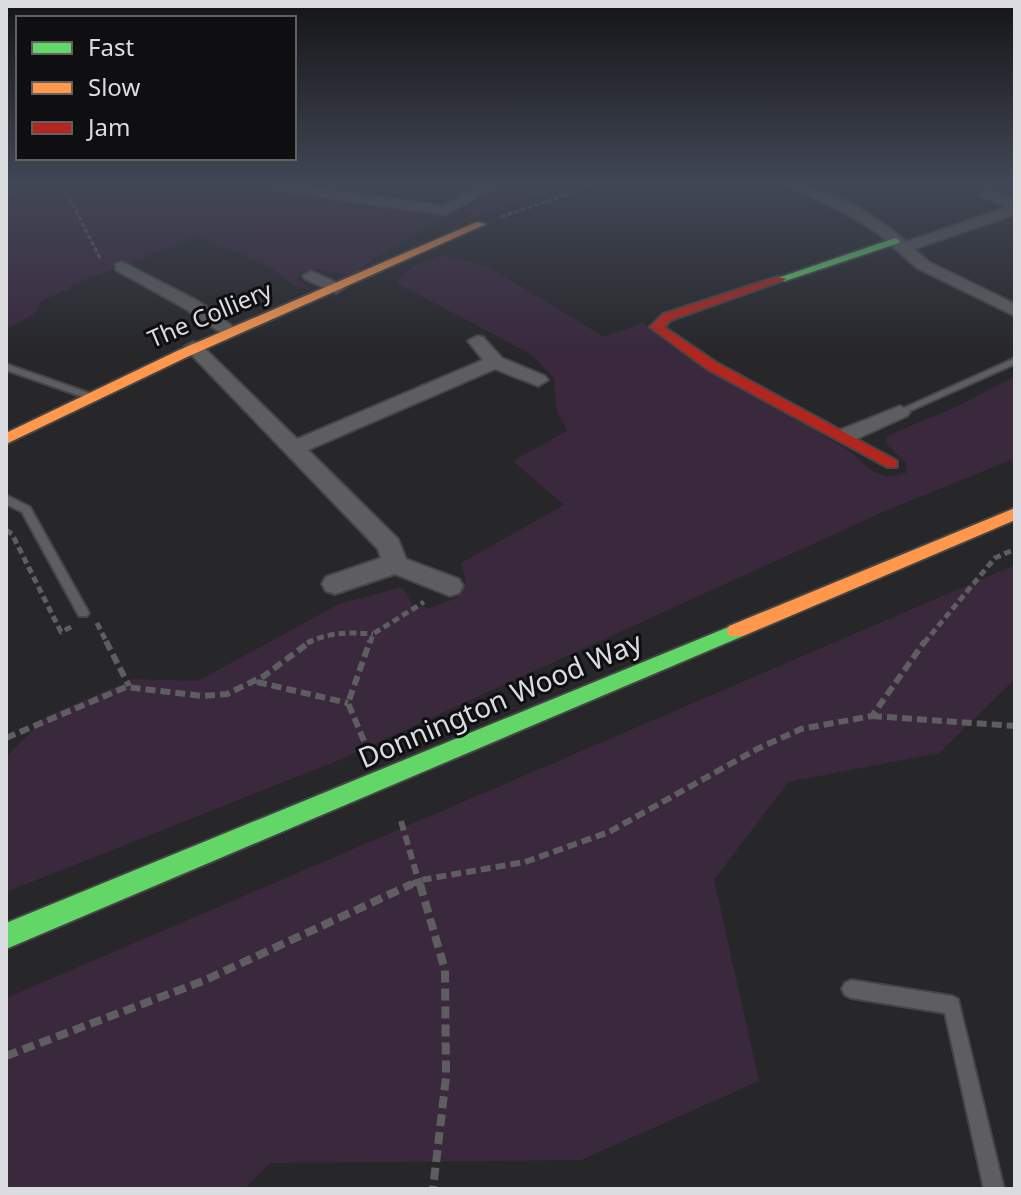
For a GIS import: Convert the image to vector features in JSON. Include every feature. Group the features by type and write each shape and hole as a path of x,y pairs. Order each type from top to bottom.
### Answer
{"street":[{"name":"The Colliery","path":"6,439 193,347 443,241"},
{"path":"894,241 923,265 1015,311"},
{"path":"892,464 847,435 729,375 656,327 667,317 909,241"},
{"path":"122,267 192,305 230,331"},
{"path":"311,276 336,288"},
{"path":"477,341 495,362 538,380"},
{"path":"193,347 389,545 396,565"},
{"path":"295,448 495,362"},
{"path":"847,435 900,412"},
{"name":"Donnington Wood Way","path":"6,936 1015,514"},
{"path":"335,584 374,569 396,565 450,586"}],"lane":[{"path":"900,412 1015,361"},
{"path":"6,367 89,396"},
{"path":"6,499 26,510 83,613"},
{"path":"851,989 952,1005 994,1189"}],"path":[{"path":"89,241 102,261 113,270 122,267"},
{"path":"872,716 931,633 995,558 1015,549"},
{"path":"364,741 348,703 373,634 450,586"},
{"path":"6,738 129,686 194,698 227,694 257,682 281,659 314,639 351,629 373,634"},
{"path":"257,682 348,703"},
{"path":"6,1056 203,981 421,880 525,862 609,832 757,749 801,729 872,716 1015,726"},
{"path":"401,821 421,880 445,970 446,1077 433,1189"}],"shaded area":[{"path":"6,241 186,241 71,285 70,289 42,300 34,314 6,329"},
{"path":"209,241 405,241 351,276 317,269 302,272 297,279 311,290 293,284 259,262"},
{"path":"442,255 489,267 604,337 643,323 687,355 850,451 881,475 906,473 907,464 885,443 887,436 960,405 1015,376 1015,458 883,512 337,761 6,892 6,757 47,716 133,679 198,681 339,604 402,587 413,605 429,608 457,598 466,581 461,563 564,505 513,461 567,431 556,408 554,378 532,355 397,283 408,269"},
{"path":"1015,565 1015,679 939,753 788,782 714,880 759,1081 581,1160 270,1163 244,1189 6,1189 6,998"}],"traffic: fast":[{"path":"781,279 895,241"},
{"path":"6,936 736,631"}],"traffic: slow":[{"path":"6,439 182,354 442,241"},
{"path":"736,631 1015,514"}],"traffic: jam":[{"path":"781,279 667,317 656,327 712,366 892,464"}]}
